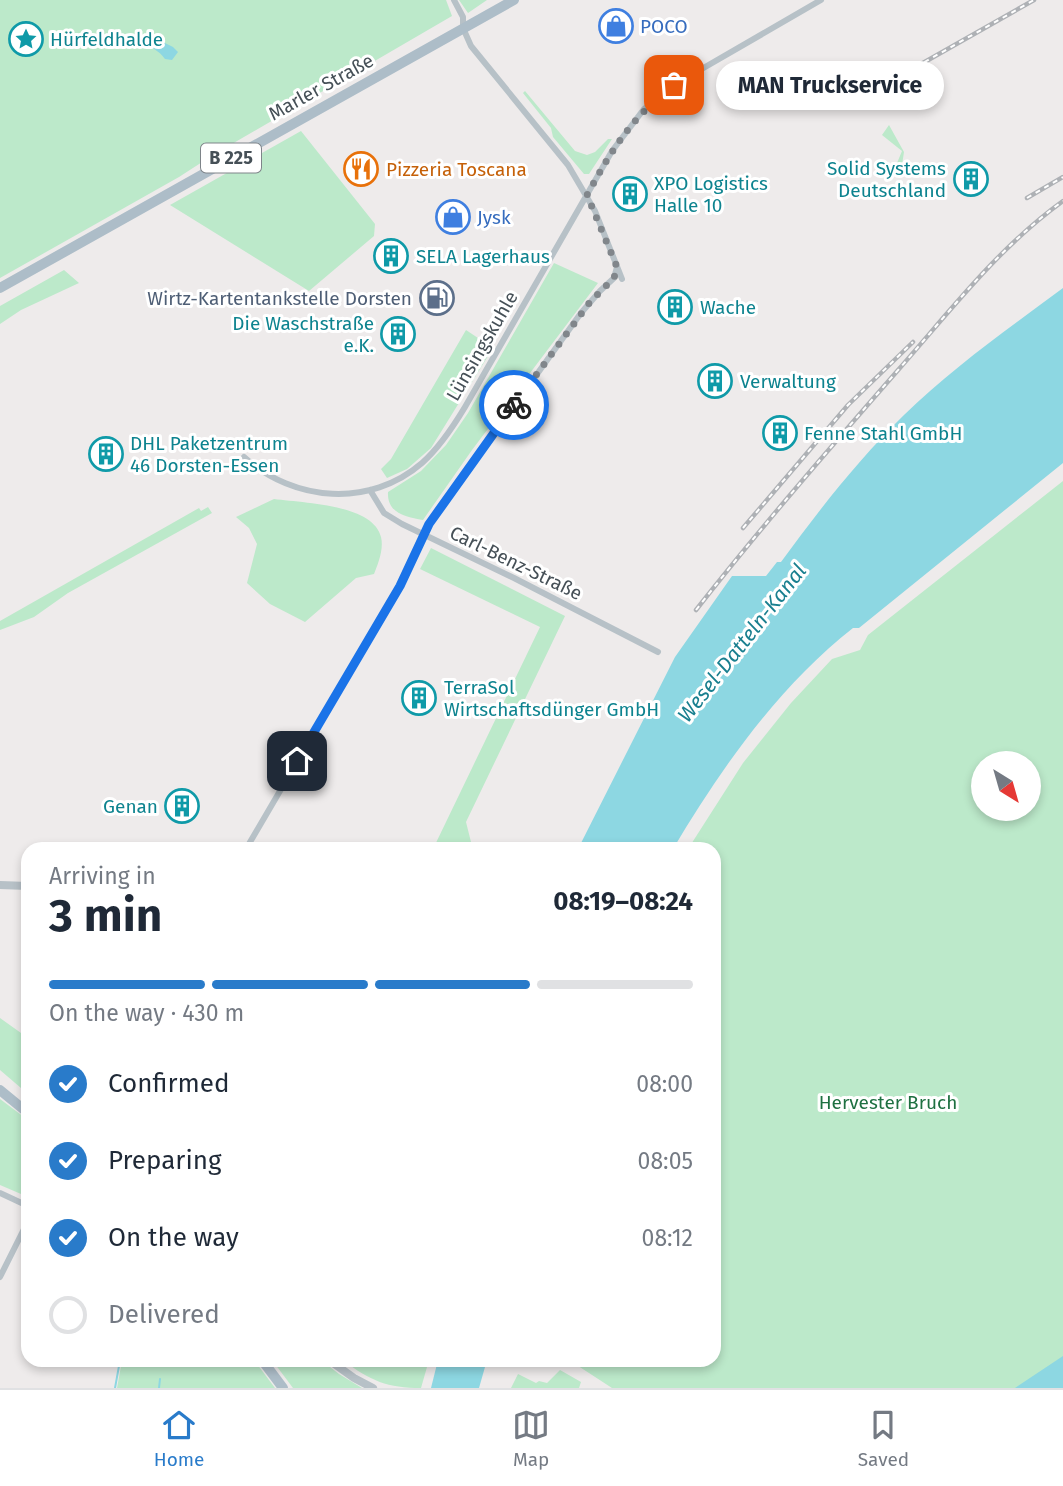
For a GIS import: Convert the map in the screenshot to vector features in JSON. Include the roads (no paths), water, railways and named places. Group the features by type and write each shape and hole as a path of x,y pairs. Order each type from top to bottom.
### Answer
{"main road":[{"name":"Marler Straße","path":"0,288 514,0"},
{"path":"0,1090 21,1107"},
{"path":"267,1367 283,1388"}],"street":[{"path":"454,0 463,17 463,29 471,46 568,165 587,195 622,279"},
{"name":"Lünsingskuhle","path":"244,457 268,477 299,489 336,494 370,490 394,482 412,471 434,452 449,432 503,345 620,138 634,120 656,99 686,78 821,0"},
{"path":"250,842 400,586 423,535 442,502 574,324 614,278 617,267"},
{"name":"Carl-Benz-Straße","path":"370,490 384,513 423,535 659,652"},
{"path":"0,885 21,886"},
{"path":"0,1193 21,1203"},
{"path":"0,1277 21,1235"},
{"path":"339,1367 373,1388"}],"water":[{"path":"149,35 178,52 172,60 165,59 146,43 144,40"},
{"name":"Wesel-Datteln-Kanal","path":"1063,288 1063,463 859,628 853,628 800,676 753,730 711,788 677,842 582,842 675,657 732,576 766,576 777,562 781,562 824,505 887,432 922,398"},
{"path":"1063,1356 1063,1388 1015,1388"},
{"path":"436,1367 485,1367 479,1388 431,1388"}],"waterway":[{"path":"115,1388 119,1367"},
{"path":"159,1388 160,1379"}],"railway":[{"path":"907,72 1034,0"},
{"path":"886,91 920,71"},
{"path":"1027,198 1063,177"},
{"path":"696,610 745,548 976,280 1018,238 1063,201"},
{"path":"743,528 848,405 913,342"}],"place":[{"name":"POCO","path":"616,26"},
{"name":"Hürfeldhalde","path":"26,39"},
{"name":"MAN Truckservice","path":"674,85"},
{"name":"Pizzeria Toscana","path":"361,169"},
{"name":"Solid Systems Deutschland","path":"971,179"},
{"name":"XPO Logistics Halle 10","path":"630,194"},
{"name":"Jysk","path":"453,217"},
{"name":"SELA Lagerhaus","path":"391,256"},
{"name":"Wirtz-Kartentankstelle Dorsten","path":"437,298"},
{"name":"Wache","path":"675,307"},
{"name":"Die Waschstraße e.K.","path":"398,334"},
{"name":"Verwaltung","path":"715,381"},
{"name":"Fenne Stahl GmbH","path":"780,433"},
{"name":"DHL Paketzentrum 46 Dorsten-Essen","path":"106,454"},
{"name":"TerraSol Wirtschaftsdünger GmbH","path":"419,698"},
{"name":"Genan","path":"182,806"}],"park label":[{"name":"Hervester Bruch","path":"888,1102"}]}
